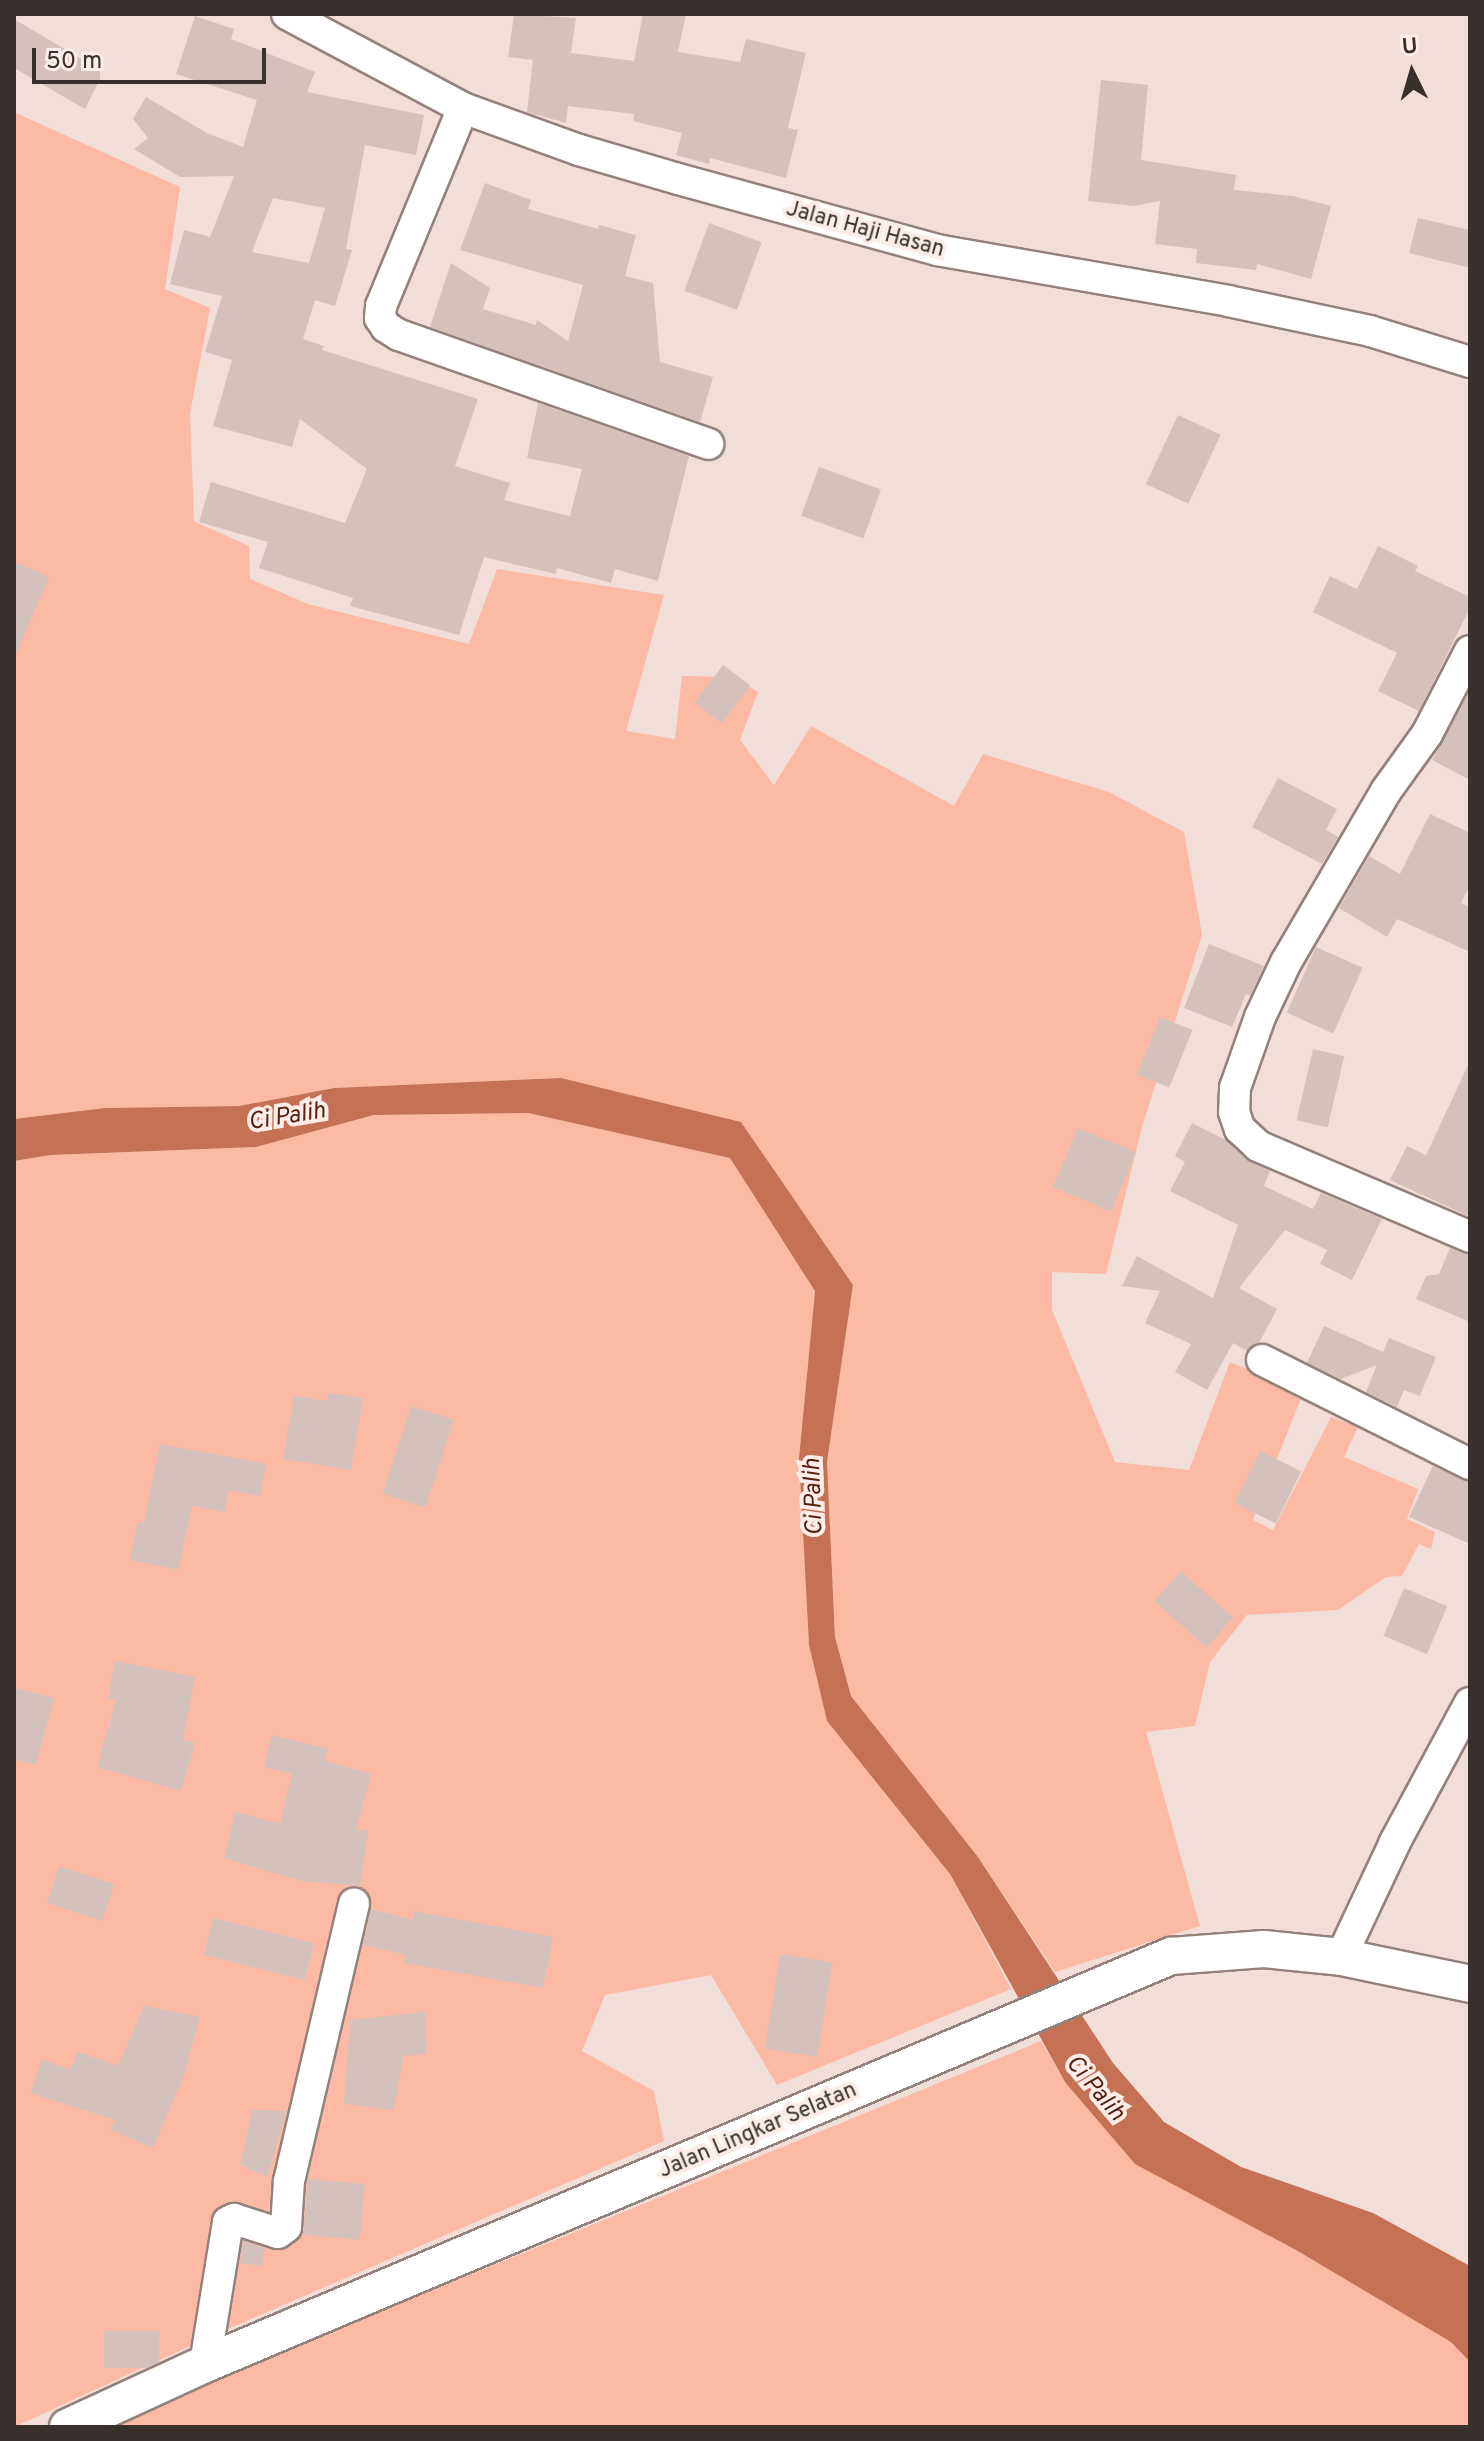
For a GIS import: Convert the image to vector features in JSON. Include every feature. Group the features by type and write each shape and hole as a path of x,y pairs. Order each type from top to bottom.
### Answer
{"street":[{"name":"Jalan Haji Hasan","path":"287,14 463,108 579,150 937,250 1228,301 1370,331 1470,362"},
{"path":"463,108 381,306 380,318 386,327 399,335 708,444"},
{"path":"1470,651 1427,734 1386,791 1286,962 1260,1017 1235,1088 1234,1112 1240,1129 1258,1146 1470,1237"},
{"path":"1262,1360 1470,1464"},
{"path":"1341,1957 1395,1842 1470,1703"},
{"path":"205,2364 228,2222 234,2219 278,2233 286,2227 289,2181 354,1903"},
{"name":"Jalan Lingkar Selatan","path":"68,2427 205,2364 1171,1956 1264,1949 1341,1957 1470,1984"}],"shaded area":[{"path":"14,112 180,187 165,289 210,308 190,414 194,521 249,546 250,579 308,604 469,644 497,569 664,595 626,731 675,739 682,676 734,677 758,692 740,740 774,785 811,726 954,806 983,754 1109,792 1184,832 1202,935 1142,1127 1106,1274 1052,1272 1052,1310 1115,1462 1189,1470 1230,1362 1303,1393 1253,1520 1273,1530 1331,1417 1358,1427 1344,1457 1418,1489 1407,1519 1435,1532 1431,1549 1419,1544 1402,1576 1386,1577 1338,1610 1247,1615 1210,1662 1195,1726 1146,1732 1200,1926 1055,1972 978,1857 851,1696 835,1637 827,1462 853,1285 741,1122 561,1078 334,1088 239,1106 105,1108 14,1119"},
{"path":"528,1113 730,1158 815,1290 799,1458 809,1645 827,1721 950,1874 1011,1989 777,2085 711,1975 605,1995 582,2051 654,2091 664,2141 223,2331 14,2427 14,1161 51,1155 256,1147 374,1115"},
{"path":"1041,2041 1065,2082 1296,2250 1452,2342 1470,2362 1470,2427 108,2427 179,2394"}],"water":[{"name":"Ci Palih","path":"561,1078 741,1122 853,1285 827,1462 835,1637 851,1696 978,1857 1113,2063 1164,2122 1241,2167 1373,2213 1470,2266 1470,2362 1451,2342 1296,2250 1135,2164 1065,2082 950,1874 827,1721 809,1645 799,1458 815,1291 730,1158 528,1113 374,1115 256,1147 51,1155 14,1161 14,1119 105,1108 239,1106 334,1088"}],"building":[{"path":"514,14 576,18 571,53 634,61 643,14 686,14 678,52 740,62 746,39 806,53 788,128 798,130 786,178 710,158 709,164 676,155 682,133 633,121 634,114 568,106 566,123 527,112 533,60 508,57"},
{"path":"195,16 234,29 231,39 315,72 307,92 424,115 416,155 365,145 346,249 352,250 335,306 315,300 303,339 324,346 322,350 478,399 455,466 510,483 504,500 570,516 582,469 527,458 538,403 689,456 658,581 615,569 611,583 557,568 556,574 484,557 459,635 350,606 353,598 259,568 268,542 199,522 211,482 345,523 367,469 300,419 292,447 213,426 232,360 205,352 222,296 170,284 184,230 210,237 234,176 180,177 134,149 148,138 133,119 146,97 207,133 243,147 257,100 176,74","holes":["273,198 325,208 309,263 252,252"]},
{"path":"14,19 100,70 100,79 85,109 14,68"},
{"path":"1101,80 1148,85 1141,160 1236,175 1234,190 1293,196 1331,206 1311,279 1257,264 1256,270 1196,263 1197,249 1155,244 1160,201 1134,206 1088,201"},
{"path":"485,183 531,200 528,209 598,229 599,225 636,235 625,276 653,283 660,362 713,377 700,422 430,327 451,263 490,288 483,309 536,325 537,320 568,341 583,285 460,250"},
{"path":"1418,218 1470,230 1470,268 1409,253"},
{"path":"709,223 762,242 737,310 684,291"},
{"path":"1178,415 1221,435 1188,504 1146,484"},
{"path":"819,467 881,490 863,538 801,516"},
{"path":"1378,546 1418,566 1415,571 1470,597 1470,608 1419,711 1378,691 1397,653 1313,612 1330,576 1357,589"},
{"path":"14,562 49,577 14,659"},
{"path":"723,665 750,685 722,723 695,703"},
{"path":"1470,690 1470,780 1432,760"},
{"path":"1278,778 1337,809 1326,830 1338,837 1322,864 1252,827"},
{"path":"1430,814 1470,833 1470,885 1461,903 1470,907 1470,952 1397,919 1387,937 1339,908 1369,856 1400,874"},
{"path":"1209,944 1264,966 1250,996 1246,994 1232,1027 1184,1008"},
{"path":"1316,947 1363,968 1333,1034 1287,1013"},
{"path":"1160,1017 1192,1030 1169,1088 1137,1074"},
{"path":"1313,1049 1344,1056 1328,1127 1297,1120"},
{"path":"1470,1061 1470,1217 1390,1180 1407,1146 1426,1155"},
{"path":"1192,1123 1226,1140 1246,1159 1270,1171 1264,1186 1313,1209 1321,1193 1382,1219 1352,1280 1320,1264 1327,1250 1285,1230 1239,1288 1277,1309 1259,1343 1247,1351 1233,1343 1207,1390 1175,1372 1191,1344 1145,1323 1160,1291 1122,1286 1137,1256 1213,1298 1238,1225 1170,1191 1185,1162 1175,1156"},
{"path":"1078,1128 1136,1153 1111,1212 1053,1187"},
{"path":"1450,1248 1470,1255 1470,1322 1416,1299 1426,1276 1439,1274"},
{"path":"1324,1326 1383,1352 1389,1338 1436,1357 1420,1396 1404,1390 1397,1407 1366,1392 1377,1365 1341,1379 1307,1363"},
{"path":"328,1393 363,1398 351,1470 283,1459 294,1396 327,1401"},
{"path":"411,1406 454,1420 425,1507 383,1493"},
{"path":"160,1444 266,1464 260,1496 229,1490 225,1512 192,1506 178,1570 130,1560 138,1522 144,1523"},
{"path":"1260,1451 1301,1471 1276,1523 1235,1503"},
{"path":"1433,1466 1470,1482 1470,1544 1409,1517"},
{"path":"1181,1571 1233,1618 1206,1648 1154,1601"},
{"path":"1404,1588 1447,1606 1427,1654 1384,1636"},
{"path":"115,1661 195,1677 183,1740 195,1743 181,1791 97,1767 116,1699 108,1698"},
{"path":"14,1688 54,1698 36,1765 14,1759"},
{"path":"272,1735 328,1749 325,1761 371,1774 356,1830 368,1831 360,1886 301,1881 224,1858 235,1812 280,1824 292,1774 264,1767"},
{"path":"59,1866 114,1884 102,1921 47,1903"},
{"path":"371,1909 412,1920 414,1911 553,1937 543,1988 404,1963 405,1955 363,1945"},
{"path":"213,1918 314,1943 305,1980 204,1955"},
{"path":"780,1954 832,1962 817,2057 765,2049"},
{"path":"144,2006 200,2017 184,2075 153,2148 110,2130 115,2120 30,2093 42,2059 70,2070 78,2052 118,2066"},
{"path":"425,2012 427,2054 403,2056 394,2110 344,2104 350,2020"},
{"path":"252,2110 287,2111 267,2177 240,2165"},
{"path":"308,2179 365,2184 360,2240 303,2235"},
{"path":"243,2241 265,2248 262,2266 240,2263"},
{"path":"104,2331 159,2331 159,2362 146,2368 104,2368"}]}
